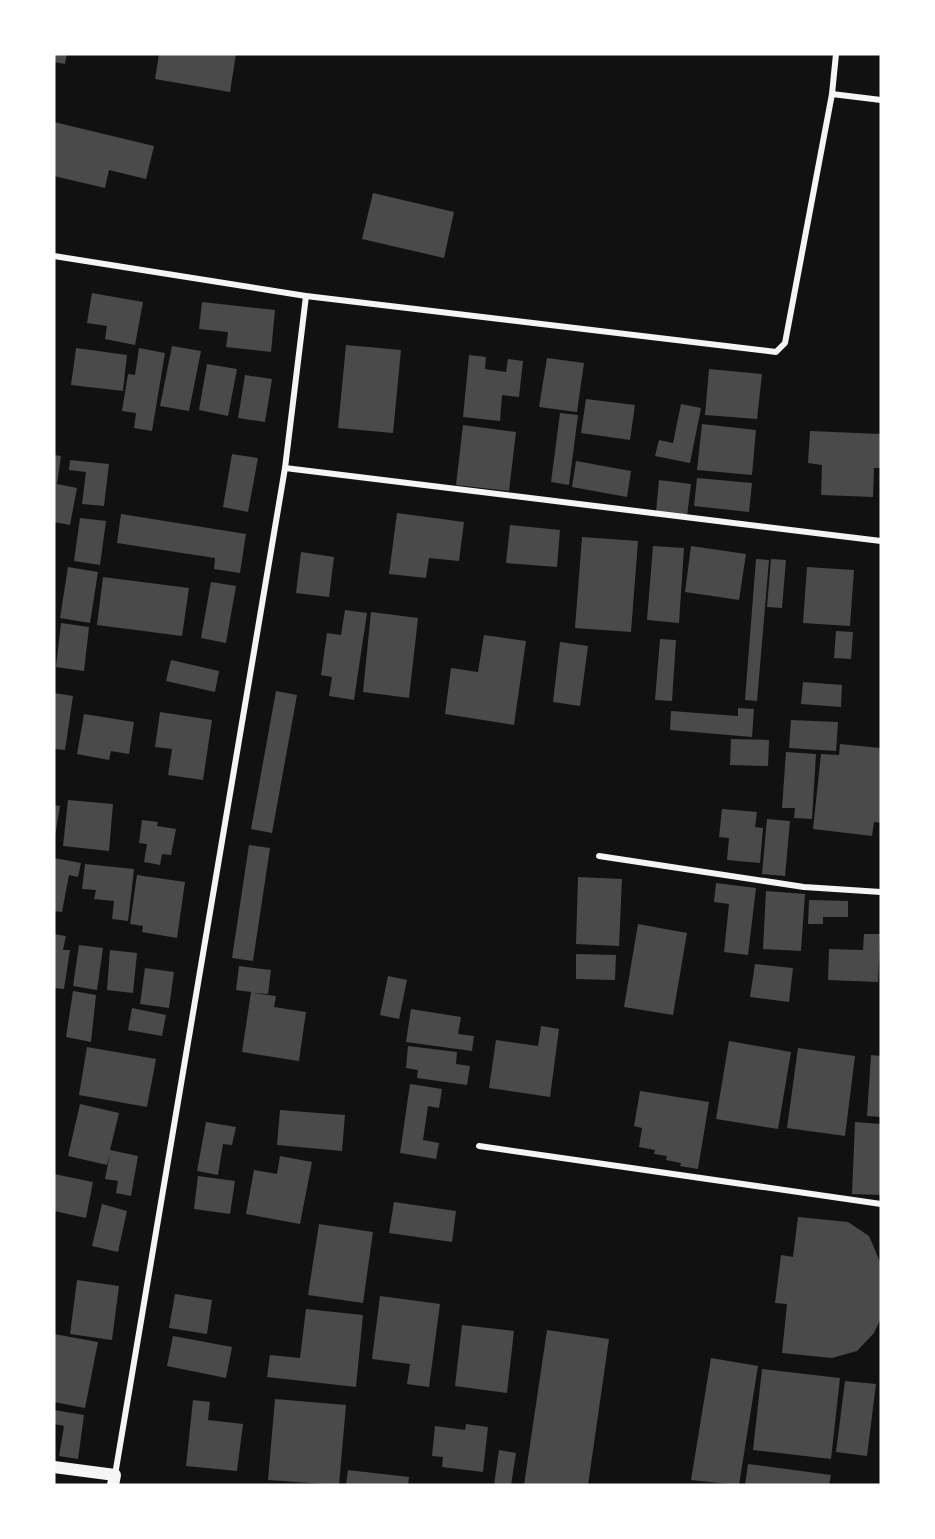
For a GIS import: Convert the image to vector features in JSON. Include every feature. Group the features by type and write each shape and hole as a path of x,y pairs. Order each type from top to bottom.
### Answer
{"main road":[{"path":"54,1467 114,1480"}],"street":[{"path":"54,256 306,296 776,352 785,343 832,94 836,54"},
{"path":"832,94 881,100"},
{"path":"114,1480 285,468 306,296"},
{"path":"285,468 881,541"},
{"path":"599,856 804,887 881,892"},
{"path":"479,1146 881,1204"}],"building":[{"path":"54,54 67,54 65,64 54,62"},
{"path":"159,54 236,54 230,92 155,79"},
{"path":"54,122 154,146 146,179 109,170 105,188 54,176"},
{"path":"373,193 454,212 444,258 362,239"},
{"path":"92,293 143,302 135,345 105,339 107,326 87,323"},
{"path":"202,302 275,310 271,352 226,347 228,332 199,329"},
{"path":"346,345 401,350 393,433 338,428"},
{"path":"172,346 201,351 189,411 160,406"},
{"path":"76,348 127,355 123,391 71,385"},
{"path":"139,348 165,353 152,431 134,428 136,413 122,411 128,374 135,375"},
{"path":"469,355 486,357 485,369 506,372 508,359 523,361 519,397 502,395 500,421 463,417"},
{"path":"547,358 584,363 577,412 539,407"},
{"path":"207,364 237,369 228,416 199,410"},
{"path":"709,369 762,374 757,419 705,415"},
{"path":"245,375 272,379 265,422 238,418"},
{"path":"586,399 635,405 630,440 581,433"},
{"path":"681,404 701,408 690,463 655,456 659,440 673,443"},
{"path":"560,413 578,415 569,485 551,482"},
{"path":"702,424 756,430 752,475 697,470"},
{"path":"463,425 516,432 509,491 456,485"},
{"path":"810,431 881,434 881,468 874,468 873,497 821,495 822,465 808,463"},
{"path":"232,454 258,458 248,512 223,507"},
{"path":"54,455 61,456 57,484 77,488 70,525 54,522"},
{"path":"70,460 109,464 104,506 82,504 86,472 69,470"},
{"path":"576,461 631,471 627,497 572,487"},
{"path":"697,478 752,483 749,512 694,506"},
{"path":"659,480 691,484 687,516 656,512"},
{"path":"397,513 464,522 459,561 429,558 426,578 389,574"},
{"path":"121,514 246,534 240,573 214,569 215,558 117,543"},
{"path":"80,518 106,521 100,565 74,561"},
{"path":"510,525 560,530 557,567 506,563"},
{"path":"582,537 638,541 631,632 575,628"},
{"path":"653,546 684,548 679,623 647,620"},
{"path":"691,546 746,554 739,600 685,592"},
{"path":"301,552 334,557 329,597 296,593"},
{"path":"756,559 769,560 757,701 745,700"},
{"path":"771,559 786,560 782,608 767,607"},
{"path":"68,567 98,572 90,623 60,618"},
{"path":"807,567 854,570 850,626 803,623"},
{"path":"103,577 189,588 182,636 97,625"},
{"path":"211,582 236,586 226,643 201,638"},
{"path":"345,610 367,613 354,700 329,696 332,677 321,675 327,633 341,635"},
{"path":"371,612 418,618 409,698 363,692"},
{"path":"61,623 89,627 84,671 56,667"},
{"path":"836,631 853,632 851,659 834,658"},
{"path":"484,635 526,641 514,725 445,714 451,668 478,672"},
{"path":"660,639 676,640 672,701 655,700"},
{"path":"560,642 588,646 580,706 553,702"},
{"path":"171,660 219,671 215,692 166,681"},
{"path":"803,682 842,685 841,707 801,704"},
{"path":"276,691 297,695 272,833 251,829"},
{"path":"54,693 73,696 65,750 54,749"},
{"path":"738,708 754,709 752,737 670,730 671,711 738,716"},
{"path":"160,712 212,720 203,780 168,775 172,749 155,747"},
{"path":"84,714 134,722 129,754 111,751 109,760 77,754"},
{"path":"791,720 838,722 836,751 789,748"},
{"path":"731,739 769,740 768,766 730,765"},
{"path":"840,744 881,748 881,823 874,822 872,836 813,829 821,754 839,755"},
{"path":"786,752 816,754 812,819 794,818 795,808 782,808"},
{"path":"68,800 113,804 109,851 63,846"},
{"path":"54,805 60,806 55,836 54,836"},
{"path":"722,809 757,812 755,827 763,828 760,863 727,860 729,838 719,837"},
{"path":"767,819 790,821 785,876 762,874"},
{"path":"142,820 158,822 157,826 176,829 171,855 162,854 160,865 144,862 147,844 139,843"},
{"path":"249,845 270,848 253,961 232,958"},
{"path":"54,858 81,863 78,877 69,875 62,912 54,911"},
{"path":"85,864 134,869 128,921 112,919 114,901 94,899 96,890 82,889"},
{"path":"137,875 185,882 177,938 142,932 143,926 130,924"},
{"path":"578,877 622,879 619,946 576,944"},
{"path":"716,883 756,888 748,955 724,952 729,904 714,902"},
{"path":"766,891 805,894 801,951 763,949"},
{"path":"809,900 848,901 848,917 823,917 823,924 808,924"},
{"path":"638,924 687,933 673,1015 624,1007"},
{"path":"54,934 66,936 63,950 70,950 64,989 54,988"},
{"path":"864,934 880,934 878,982 828,980 829,949 863,950"},
{"path":"79,945 103,948 97,990 73,986"},
{"path":"110,950 137,953 133,993 107,990"},
{"path":"576,954 616,955 615,980 576,979"},
{"path":"755,964 793,968 789,1002 750,997"},
{"path":"239,966 271,970 268,994 253,993 276,996 274,1007 306,1012 299,1061 242,1052 251,992 236,990"},
{"path":"145,968 174,972 169,1008 140,1004"},
{"path":"388,976 407,980 399,1019 380,1015"},
{"path":"73,991 96,995 91,1042 66,1037"},
{"path":"132,1008 166,1015 162,1036 128,1030"},
{"path":"411,1009 461,1017 458,1034 474,1036 472,1051 406,1042"},
{"path":"541,1026 559,1029 550,1097 489,1088 496,1040 538,1046"},
{"path":"729,1041 791,1052 778,1129 716,1119"},
{"path":"408,1046 457,1052 456,1064 470,1066 467,1085 417,1078 418,1070 406,1068"},
{"path":"87,1047 156,1059 147,1107 79,1095"},
{"path":"798,1048 855,1056 845,1136 787,1128"},
{"path":"871,1055 881,1056 881,1117 867,1116"},
{"path":"410,1084 442,1089 439,1108 428,1106 423,1140 439,1143 436,1159 400,1153"},
{"path":"640,1091 709,1102 698,1169 680,1166 681,1163 666,1160 667,1156 654,1154 655,1150 639,1147 642,1128 634,1126"},
{"path":"80,1104 119,1113 110,1150 138,1156 131,1196 116,1193 118,1181 105,1179 110,1154 107,1165 68,1156"},
{"path":"280,1110 345,1115 342,1151 277,1145"},
{"path":"206,1122 236,1127 232,1145 223,1144 218,1175 197,1171"},
{"path":"855,1122 881,1124 881,1195 852,1194"},
{"path":"280,1156 312,1162 300,1224 246,1214 254,1170 277,1174"},
{"path":"54,1174 93,1182 86,1218 54,1211"},
{"path":"198,1176 235,1181 230,1214 194,1209"},
{"path":"394,1202 456,1211 452,1242 389,1233"},
{"path":"102,1204 127,1211 118,1252 92,1246"},
{"path":"798,1217 848,1222 869,1236 881,1264 881,1318 874,1333 857,1351 832,1358 782,1353 787,1304 775,1303 781,1255 793,1257"},
{"path":"319,1224 373,1232 363,1303 308,1295"},
{"path":"77,1280 119,1286 112,1340 70,1334"},
{"path":"175,1294 212,1300 207,1334 169,1328"},
{"path":"380,1296 440,1304 429,1387 407,1384 410,1364 372,1359"},
{"path":"306,1309 363,1315 356,1387 267,1377 270,1355 300,1358"},
{"path":"462,1325 514,1331 507,1393 455,1386"},
{"path":"547,1330 609,1339 588,1485 524,1485"},
{"path":"54,1334 98,1342 85,1408 54,1402"},
{"path":"173,1336 232,1347 226,1378 167,1366"},
{"path":"711,1358 758,1366 739,1485 691,1480"},
{"path":"762,1369 840,1378 831,1459 753,1450"},
{"path":"845,1381 876,1384 867,1456 836,1452"},
{"path":"275,1399 346,1405 339,1485 268,1480"},
{"path":"193,1400 210,1402 208,1420 243,1424 237,1471 186,1466"},
{"path":"54,1410 84,1415 78,1459 59,1456 64,1426 54,1424"},
{"path":"466,1424 488,1427 483,1472 442,1467 443,1457 432,1456 435,1426 465,1430"},
{"path":"499,1450 516,1453 511,1485 494,1485"},
{"path":"748,1464 831,1475 829,1485 745,1485"},
{"path":"348,1470 409,1477 408,1485 346,1485"}]}
